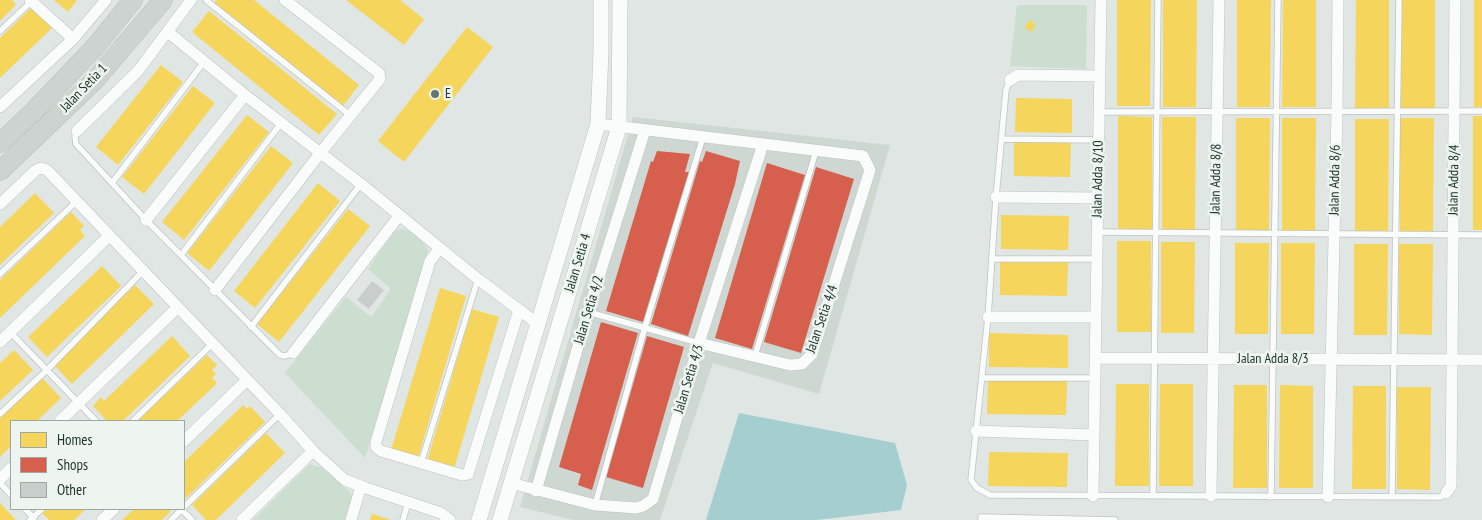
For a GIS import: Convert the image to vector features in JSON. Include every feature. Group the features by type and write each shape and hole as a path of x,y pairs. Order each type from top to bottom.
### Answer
{"main road":[{"name":"Jalan Setia 1","path":"0,143 95,47 133,0"},
{"path":"147,19 157,0"},
{"name":"Jalan Setia 1","path":"0,171 95,80 162,0"}],"street":[{"path":"32,0 73,39"},
{"path":"0,107 73,39 106,0"},
{"path":"77,131 138,71 191,0"},
{"path":"215,290 321,152 380,79 379,74 285,0"},
{"name":"Jalan Setia 4","path":"480,520 598,124 601,0"},
{"name":"Jalan Setia 4","path":"500,520 619,127 620,0"},
{"name":"Jalan Adda 8/10","path":"1093,496 1101,0"},
{"name":"Jalan Adda 8/8","path":"1211,496 1219,0"},
{"name":"Jalan Adda 8/6","path":"1328,497 1338,0"},
{"name":"Jalan Adda 8/4","path":"1446,493 1451,486 1455,0"},
{"path":"168,32 244,95 282,122 361,184 439,249 538,324"},
{"path":"1010,80 1018,75 1100,76"},
{"path":"146,220 244,95"},
{"path":"598,124 816,151"},
{"name":"Jalan Setia 4/2","path":"536,491 588,312 645,130"},
{"name":"Jalan Setia 4/3","path":"511,483 595,505 636,508 643,506 653,499 699,343 762,144"},
{"name":"Jalan Setia 4/4","path":"699,343 790,365 802,364 812,354 870,170 863,156 816,151"},
{"path":"0,204 36,170 41,168 47,170 144,270 313,451 345,480 441,513 449,519"},
{"path":"996,197 1098,198"},
{"path":"294,353 400,216"},
{"path":"3,337 109,236"},
{"path":"439,249 430,262 376,442 376,447 381,451 462,475 468,474 519,310"},
{"path":"61,420 178,307"},
{"path":"988,317 1096,317"},
{"name":"Jalan Adda 8/3","path":"1095,358 1482,360"},
{"path":"185,440 247,380"},
{"path":"976,431 1094,435"},
{"path":"242,520 313,451"},
{"path":"0,479 10,469"},
{"path":"351,520 361,486"},
{"path":"102,520 113,510"}],"lane":[{"path":"0,31 32,0"},
{"path":"206,0 351,116"},
{"path":"1154,495 1158,0"},
{"path":"1271,497 1278,0"},
{"path":"1392,496 1399,0"},
{"path":"112,183 204,62"},
{"path":"1010,80 1006,90 996,197 988,317 971,480 977,488 990,495 1441,497 1446,493"},
{"path":"1099,112 1482,111"},
{"path":"181,255 282,122"},
{"path":"77,131 75,136 76,144 146,220 280,355 285,356 294,353"},
{"path":"595,505 645,327 703,137"},
{"path":"1002,139 1098,140"},
{"path":"755,356 816,151"},
{"path":"251,327 361,184"},
{"path":"0,274 77,201"},
{"path":"1097,232 1482,235"},
{"path":"992,259 1097,259"},
{"path":"0,414 47,370 144,270"},
{"path":"421,463 478,279"},
{"path":"588,312 699,343"},
{"path":"3,337 47,370 95,420"},
{"path":"134,420 212,344"},
{"path":"982,378 1095,378"},
{"path":"185,506 280,414"},
{"path":"0,484 10,494"},
{"path":"403,520 408,502"},
{"path":"171,520 181,510"},
{"path":"183,510 192,520"},
{"path":"981,520 981,517 1115,520"}],"shaded area":[{"path":"633,117 890,145 819,394 713,363 660,520 573,520 520,507"}],"green space":[{"path":"1017,5 1087,5 1086,69 1010,66"},
{"path":"402,229 410,231 418,237 428,251 365,458 285,373 346,297 371,317 391,289 368,269 395,231"},
{"path":"310,464 323,468 351,493 352,501 346,520 253,520"}],"water":[{"path":"739,413 895,443 907,485 901,510 817,520 706,520"}],"building: Homes":[{"path":"0,0 12,0 16,5 0,21"},
{"path":"54,0 77,0 68,12"},
{"path":"217,0 254,0 359,85 342,107 214,3"},
{"path":"346,0 400,0 424,19 404,45"},
{"path":"1117,0 1151,0 1150,106 1117,106"},
{"path":"1163,0 1197,0 1196,107 1163,107"},
{"path":"1237,0 1271,0 1270,107 1237,107"},
{"path":"1283,0 1316,0 1316,107 1282,107"},
{"path":"1356,0 1389,0 1389,108 1355,108"},
{"path":"1402,0 1435,0 1435,109 1401,109"},
{"path":"1474,0 1482,0 1482,107 1474,107"},
{"path":"32,7 52,28 0,78 0,38"},
{"path":"209,11 337,114 319,135 192,32"},
{"path":"1029,20 1036,24 1031,32 1025,28"},
{"name":"E","path":"467,27 493,47 404,162 378,141"},
{"path":"161,65 183,82 118,165 96,147"},
{"path":"193,86 215,103 144,194 122,177"},
{"path":"1016,98 1072,99 1072,133 1015,132"},
{"path":"247,115 269,132 184,240 162,222"},
{"path":"1118,116 1152,117 1152,230 1118,230"},
{"path":"1473,116 1482,116 1482,230 1473,230"},
{"path":"1162,117 1196,117 1195,231 1162,230"},
{"path":"1236,118 1270,118 1269,232 1236,232"},
{"path":"1282,118 1316,118 1315,232 1282,232"},
{"path":"1400,118 1434,118 1433,232 1400,232"},
{"path":"1355,119 1389,119 1388,233 1355,233"},
{"path":"1014,142 1071,143 1070,177 1014,176"},
{"path":"271,146 293,163 209,271 187,253"},
{"path":"318,183 340,201 255,308 234,291"},
{"path":"35,193 54,213 0,265 0,227"},
{"path":"348,209 370,226 279,342 257,324"},
{"path":"71,212 84,226 80,230 85,236 0,318 0,280"},
{"path":"1001,215 1069,216 1068,250 1001,249"},
{"path":"1117,241 1151,241 1151,332 1117,332"},
{"path":"1161,242 1195,242 1194,333 1161,333"},
{"path":"1235,243 1269,243 1268,334 1235,334"},
{"path":"1281,243 1315,243 1314,334 1281,334"},
{"path":"1354,244 1388,244 1387,335 1354,335"},
{"path":"1399,244 1433,244 1432,335 1399,334"},
{"path":"1000,261 1068,262 1067,296 1000,295"},
{"path":"102,266 121,286 47,357 28,337"},
{"path":"135,285 154,304 72,384 53,364"},
{"path":"440,288 466,296 418,458 391,450"},
{"path":"472,309 499,317 454,469 427,461"},
{"path":"989,333 1068,335 1068,368 989,367"},
{"path":"172,336 190,356 124,420 106,420 93,406 101,397 104,401"},
{"path":"14,350 33,370 0,401 0,363"},
{"path":"207,355 217,365 212,370 216,374 212,378 217,383 178,420 138,420"},
{"path":"42,378 61,398 38,420 10,420 10,447 0,457 0,418"},
{"path":"988,380 1067,381 1066,415 987,414"},
{"path":"1116,384 1149,384 1149,486 1115,486"},
{"path":"1160,384 1193,384 1193,486 1159,486"},
{"path":"1234,385 1267,385 1267,488 1233,488"},
{"path":"1280,385 1313,386 1313,488 1279,488"},
{"path":"1353,386 1386,386 1386,489 1352,489"},
{"path":"1397,387 1431,387 1430,490 1397,489"},
{"path":"243,405 247,409 250,406 265,422 186,498 185,461"},
{"path":"266,433 285,453 216,520 206,520 192,505"},
{"path":"989,452 1068,453 1067,487 988,486"},
{"path":"0,503 16,520 0,520"},
{"path":"45,510 85,510 74,520 49,520 42,513"},
{"path":"133,510 171,511 162,520 122,520"},
{"path":"372,514 391,520 370,520"}],"building: Shops":[{"path":"657,151 690,154 685,172 689,172 643,322 606,311 651,161 653,162"},
{"path":"706,151 740,161 735,184 688,336 651,324 700,161 702,162"},
{"path":"767,163 805,175 752,349 715,338"},
{"path":"816,167 854,179 801,353 764,342"},
{"path":"601,322 638,333 592,490 578,485 581,474 559,467"},
{"path":"647,336 684,347 643,488 606,477"}],"building: Other":[{"path":"372,281 384,290 369,309 357,300"}],"place":[{"name":"E","path":"435,94"}]}
